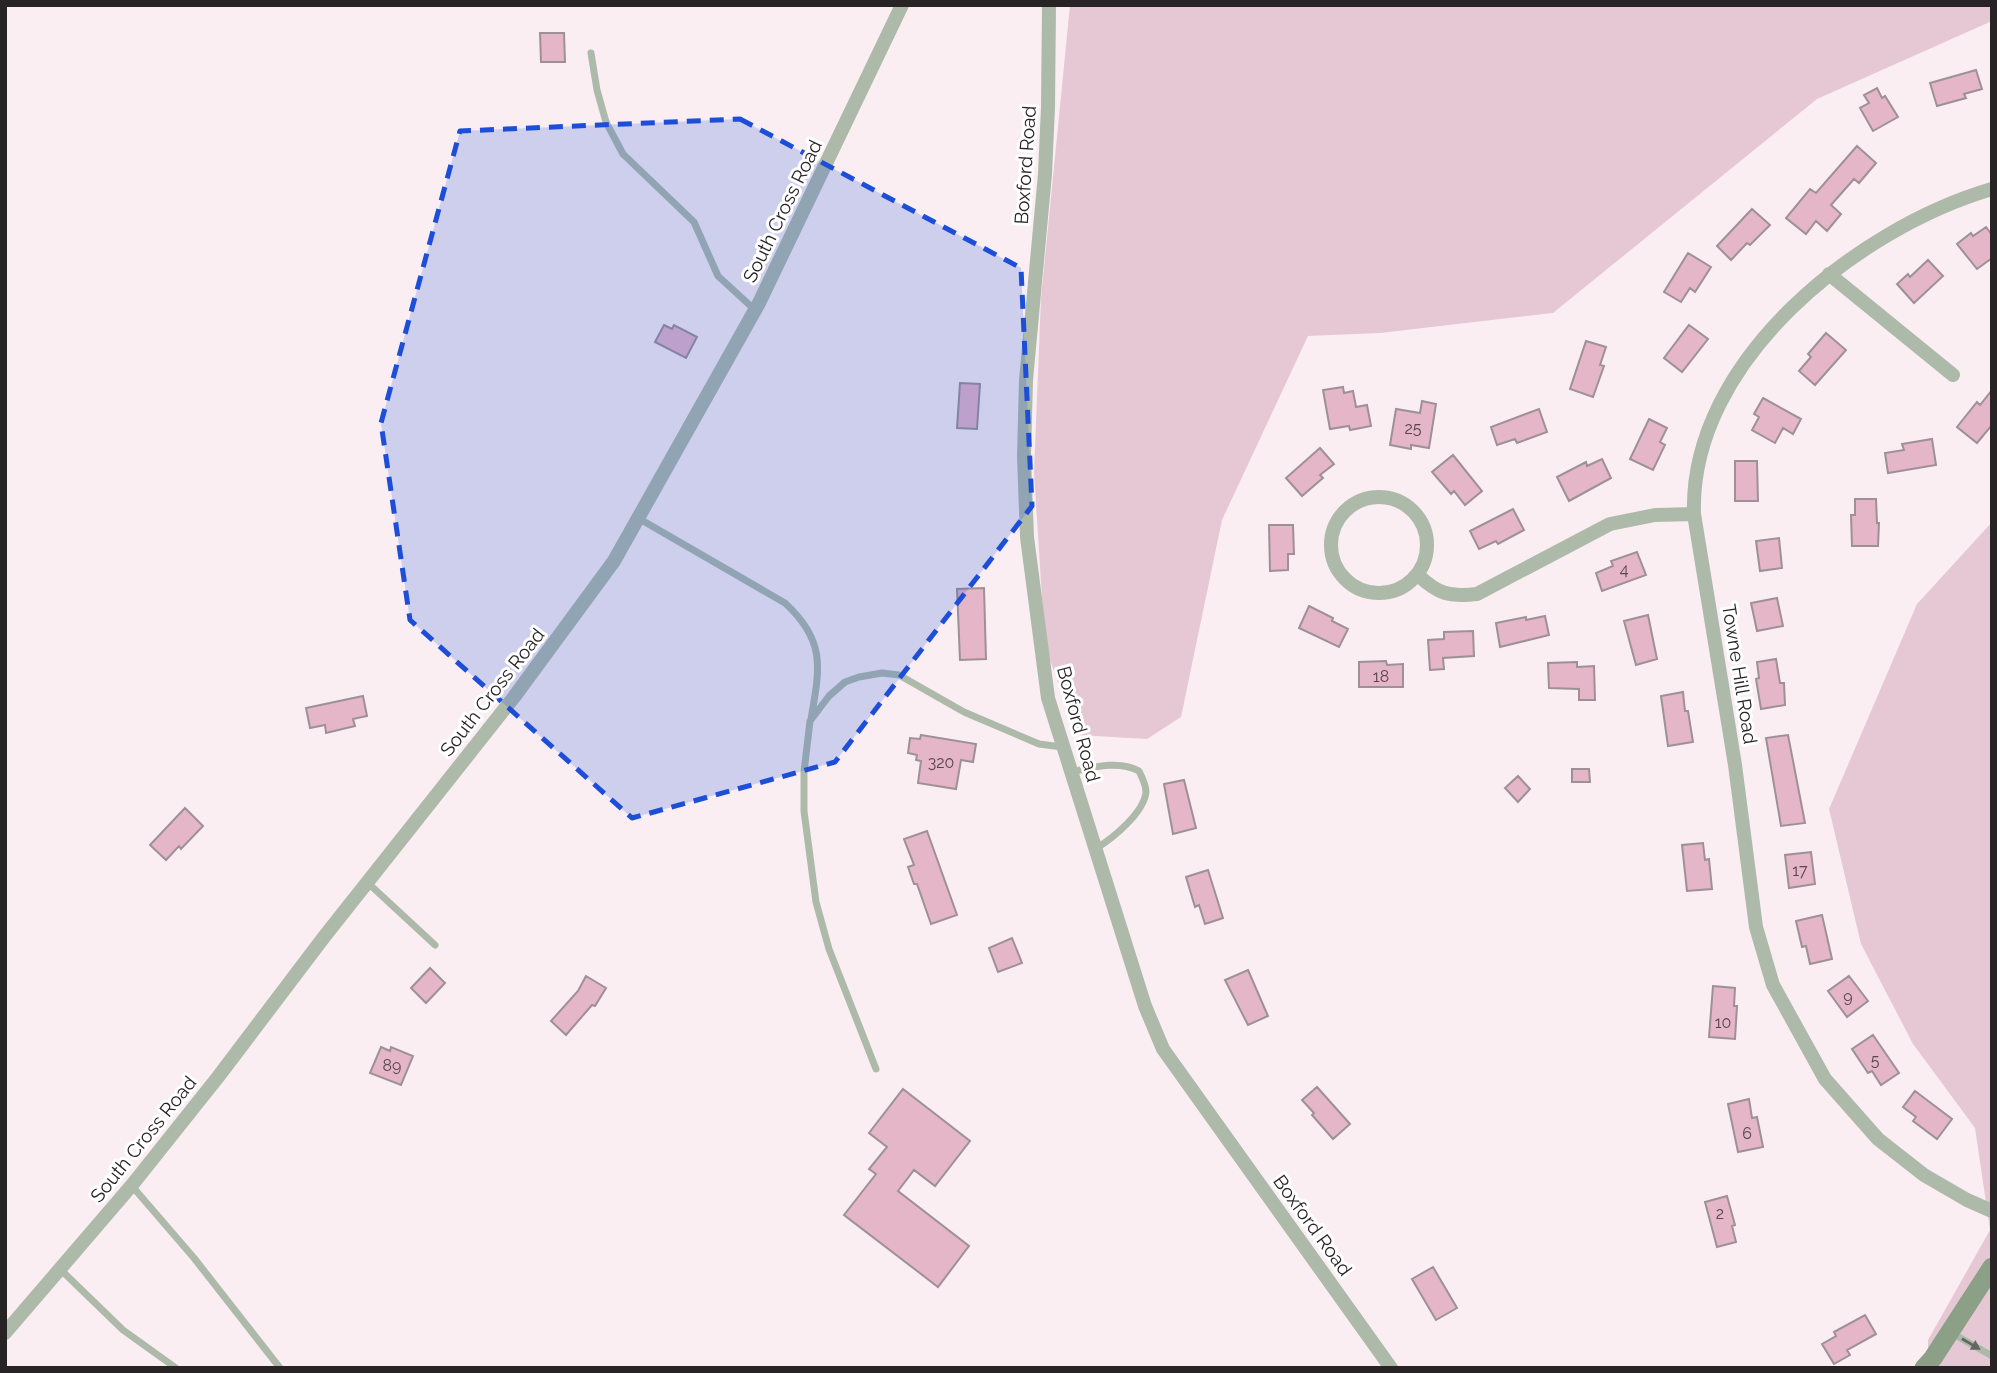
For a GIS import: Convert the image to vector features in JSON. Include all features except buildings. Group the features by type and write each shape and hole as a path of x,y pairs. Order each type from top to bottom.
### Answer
{"street":[{"name":"South Cross Road","path":"5,1333 132,1185 569,625 614,561 755,310 902,5"},
{"name":"Boxford Road","path":"1049,5 1045,174 1026,380 1024,456 1027,537 1048,698 1145,1006 1163,1049 1391,1368"},
{"name":"Towne Hill Road","path":"1992,189 1951,201 1922,214 1867,246 1829,274 1804,297 1768,335 1740,371 1718,406 1700,457 1694,496 1694,514 1735,765 1756,927 1773,985 1825,1079 1878,1139 1924,1175 1992,1211"},
{"path":"1829,274 1953,375"},
{"path":"1373,497 1392,498 1409,507 1422,521 1428,539 1426,558 1418,575 1404,587 1386,594 1366,592 1349,584 1337,570 1331,551 1332,533 1341,516 1355,503 1373,497"},
{"path":"1418,575 1434,590 1457,596 1477,594 1610,524 1655,515 1694,514"},
{"path":"1924,1368 1992,1267"}],"lane":[{"path":"591,52 606,122 623,154 694,222 718,276 755,310"},
{"path":"638,518 785,603 804,620 814,640 817,655 816,687 804,772 804,811 817,902 829,948 876,1069"},
{"path":"810,721 829,696 845,682 882,673 899,675 964,712 1040,744 1062,747"},
{"path":"1070,772 1114,765 1130,766 1139,771 1145,784 1144,797 1129,822 1109,841 1094,849"},
{"path":"368,883 435,945"},
{"path":"132,1185 194,1258 280,1368"},
{"path":"61,1270 124,1330 176,1368"},
{"path":"1950,1332 1992,1356"}],"highlighted area":[{"path":"740,119 1021,268 1032,506 835,762 632,818 410,620 381,423 460,131"}],"shaded area":[{"path":"1070,5 1992,5 1992,21 1817,99 1553,313 1380,333 1308,336 1222,520 1181,717 1147,739 1077,735 1045,646 1034,472 1041,298"},
{"path":"1992,522 1992,1368 1928,1368 1928,1340 1990,1230 1975,1128 1913,1044 1861,944 1829,809 1917,604"}]}
